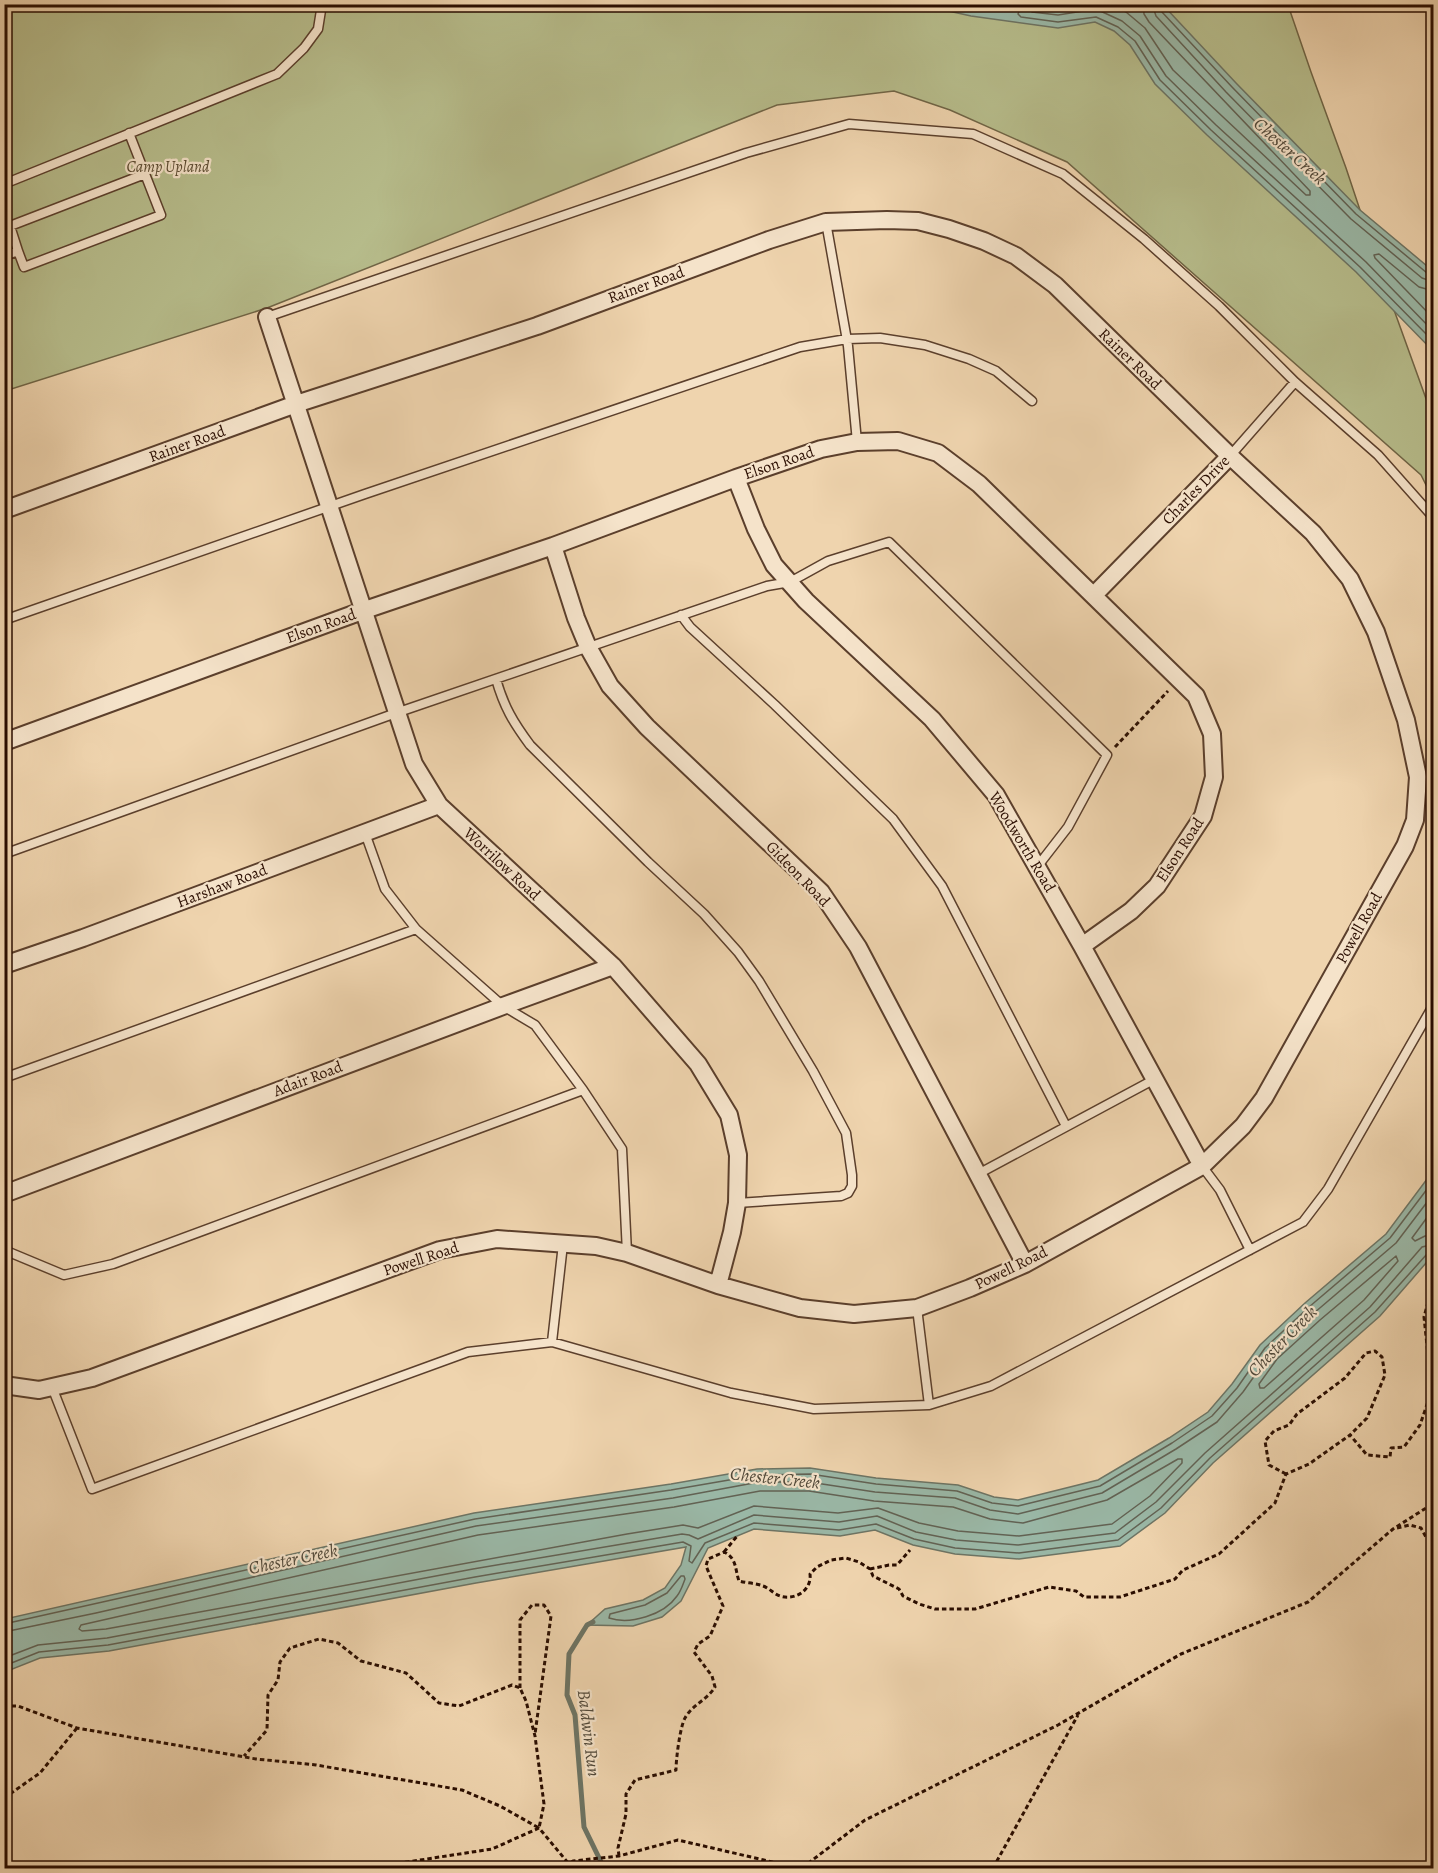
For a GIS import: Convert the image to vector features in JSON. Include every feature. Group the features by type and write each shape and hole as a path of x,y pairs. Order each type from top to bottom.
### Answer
{"street":[{"name":"Rainer Road","path":"4,510 296,404 537,326 769,240 826,222 858,220 918,221 949,229 1016,256 1055,285 1230,456"},
{"name":"Worrilow Road","path":"267,317 414,764 439,805 613,966 698,1064 729,1115 738,1155 737,1203 718,1285"},
{"name":"Elson Road","path":"4,742 362,611 553,546 821,449 857,441 898,441 938,453 980,484 1196,696 1212,734 1214,777 1203,816 1156,886 1131,910 1082,946"},
{"name":"Charles Drive","path":"1094,595 1230,456"},
{"name":"Powell Road","path":"4,1385 39,1390 92,1378 440,1250 497,1239 596,1246 627,1253 718,1285 800,1308 854,1314 917,1308 970,1288 1025,1263 1202,1166 1242,1126 1264,1098 1400,856 1415,820 1418,777 1406,720 1376,632 1350,579 1312,533 1230,456"},
{"name":"Woodworth Road","path":"736,478 756,529 774,564 806,601 933,719 996,795 1082,946 1202,1166"},
{"name":"Gideon Road","path":"553,546 576,618 588,647 610,686 647,727 821,892 858,947 1025,1263"},
{"name":"Harshaw Road","path":"4,965 83,938 439,805"},
{"name":"Adair Road","path":"4,1194 613,966"}],"lane":[{"path":"4,183 277,74 304,48 318,29 322,4"},
{"path":"267,317 746,153 849,124 973,134 1063,174 1144,239 1220,306 1295,382 1378,455 1434,518"},
{"path":"129,133 145,174 161,215 24,267 10,226 145,174"},
{"path":"826,222 847,339 857,441"},
{"path":"4,256 18,251"},
{"path":"4,620 329,506 800,347 847,339 880,338 925,345 969,359 996,371 1032,401"},
{"name":"Charles Drive","path":"1230,456 1295,382"},
{"path":"4,854 396,713 767,586 790,582 828,561 889,542 1107,755 1068,827 1037,867"},
{"path":"681,615 690,627 893,819 942,886 1066,1126"},
{"path":"496,679 503,703 514,724 530,746 704,914 738,952 759,981 813,1071 846,1132 852,1175 852,1186 848,1193 841,1196 737,1203"},
{"path":"365,833 384,889 416,929 503,1006 535,1025 584,1090 622,1149 627,1253"},
{"path":"4,1078 416,929"},
{"path":"52,1387 92,1490 468,1352 552,1342 731,1393 814,1409 929,1405 991,1386 1303,1222 1328,1190 1434,1004"},
{"path":"978,1174 1155,1079"},
{"path":"4,1250 64,1275 113,1264 584,1090"},
{"name":"Woodworth Road","path":"1202,1166 1220,1190 1250,1250"},
{"path":"552,1342 563,1244"},
{"path":"917,1308 929,1405"}],"path":[{"path":"1107,755 1179,679"},
{"path":"1434,1280 1424,1317 1428,1355 1434,1357"},
{"path":"1424,1317 1434,1331"},
{"path":"724,1552 730,1555 735,1562 738,1581 763,1586 779,1596 798,1596 805,1590 811,1580 810,1574 816,1567 831,1560 846,1558 870,1569 873,1576 899,1589 903,1596 935,1609 975,1609 1049,1587 1076,1591 1084,1597 1120,1597 1175,1579 1182,1570 1219,1554 1275,1503 1286,1474 1309,1464 1350,1435 1367,1418 1385,1376 1382,1357 1375,1351 1366,1353 1345,1378 1297,1414 1288,1425 1274,1431 1265,1442 1269,1466 1286,1474"},
{"path":"1350,1435 1367,1455 1390,1457 1391,1448 1404,1448 1420,1425 1434,1384"},
{"path":"4,1706 18,1706 77,1728 462,1790 500,1806 539,1828 570,1866 573,1861 619,1856 678,1840 800,1869 865,1820 1079,1713 1181,1654 1308,1602 1393,1529 1434,1503"},
{"path":"1393,1529 1410,1525 1421,1528 1434,1552"},
{"path":"619,1856 618,1848 626,1814 626,1794 635,1780 676,1770 685,1718 710,1695 715,1687 712,1676 694,1652 698,1644 710,1636 723,1606 706,1566 708,1559 724,1552 738,1535"},
{"path":"870,1569 897,1565 910,1550"},
{"path":"535,1736 550,1635 551,1616 544,1605 532,1605 520,1620 520,1688 526,1701 535,1736 544,1804 539,1828"},
{"path":"244,1756 267,1730 268,1695 278,1680 280,1662 291,1648 319,1639 338,1643 360,1661 406,1673 439,1703 459,1706 512,1685 520,1688"},
{"path":"993,1869 1079,1713"},
{"path":"4,1798 40,1773 77,1728"},
{"path":"368,1869 492,1849 539,1828"}],"green space":[{"name":"Camp Upland","path":"5,5 1288,5 1433,418 1433,499 1421,475 1067,162 950,110 894,91 777,105 267,308 5,391"}],"water":[{"name":"Chester Creek","path":"931,5 1005,9 1030,5 1163,5 1360,210 1433,271 1433,351 1356,272 1155,84 1130,45 1114,31 1095,22 1058,28 971,16 935,8"},
{"name":"Chester Creek","path":"1433,1171 1433,1255 1380,1316 1213,1463 1165,1513 1120,1546 1019,1559 955,1554 913,1545 875,1530 840,1536 754,1529 708,1548 681,1601 662,1617 633,1626 587,1625 605,1609 643,1600 665,1588 681,1565 686,1547 476,1583 109,1651 40,1658 5,1672 5,1619 474,1513 757,1469 810,1468 876,1478 958,1485 994,1497 1018,1500 1098,1480 1208,1412 1260,1345 1386,1234"}],"waterway":[{"name":"Baldwin Run","path":"593,1622 587,1625 569,1654 567,1695 575,1715 584,1827 604,1868"}]}
